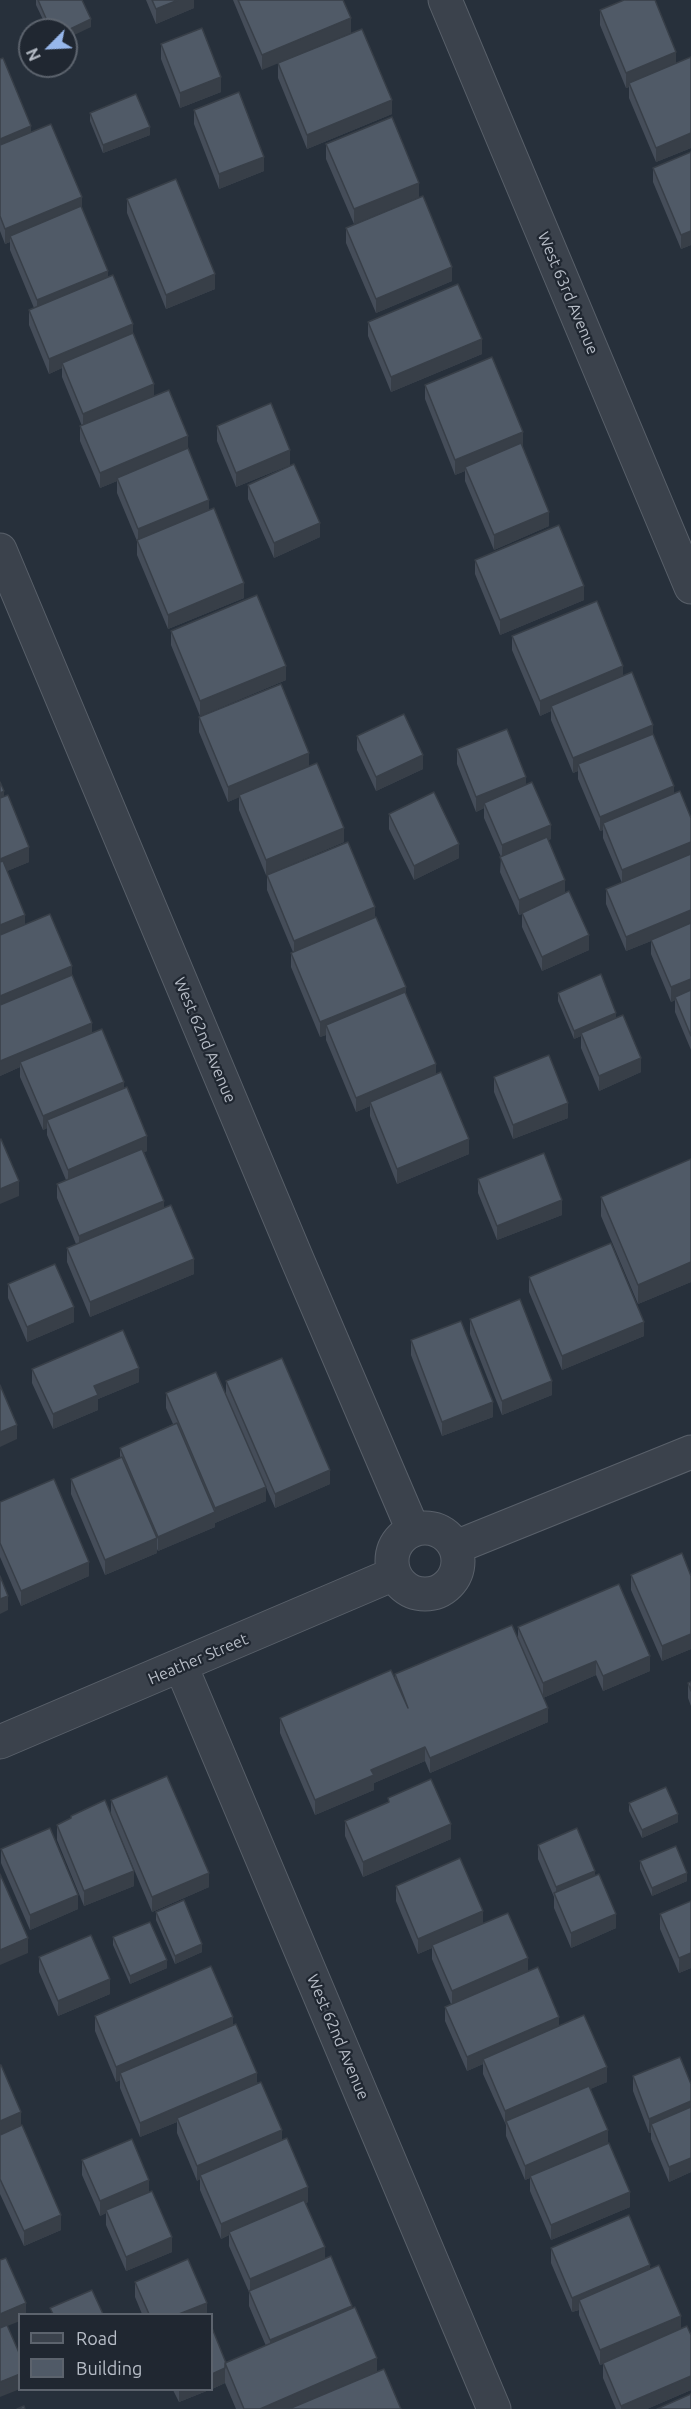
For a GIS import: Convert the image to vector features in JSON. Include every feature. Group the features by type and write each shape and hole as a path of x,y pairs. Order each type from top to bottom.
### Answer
{"street":[{"name":"West 63rd Avenue","path":"446,0 691,587"},
{"name":"West 62nd Avenue","path":"0,550 292,1248 413,1530"},
{"path":"456,1547 691,1452"},
{"path":"423,1527 442,1532 456,1547 458,1568 447,1586 439,1592 428,1594 408,1590 394,1574 393,1553 396,1543 413,1530 423,1527"},
{"name":"Heather Street","path":"0,1742 394,1574"},
{"name":"West 62nd Avenue","path":"181,1666 494,2409"}],"building":[{"path":"38,0 82,0 91,19 78,25 78,18 46,18"},
{"path":"152,0 178,0 156,9"},
{"path":"238,0 343,0 351,18 262,55"},
{"path":"624,0 655,0 676,52 626,73 600,10"},
{"path":"202,28 221,77 180,93 161,44"},
{"path":"362,29 392,100 307,135 278,63"},
{"path":"691,57 691,133 656,148 629,83"},
{"path":"3,58 31,126 0,139 0,59"},
{"path":"239,92 264,157 219,174 194,110"},
{"path":"136,94 150,127 103,145 90,113"},
{"path":"392,117 419,183 354,209 326,144"},
{"path":"51,124 82,197 5,229 0,216 0,145"},
{"path":"691,152 691,231 681,235 653,168"},
{"path":"176,179 215,274 166,295 127,199"},
{"path":"423,196 452,267 376,299 346,228"},
{"path":"81,206 108,271 37,300 10,236"},
{"path":"113,275 133,324 49,359 29,310"},
{"path":"458,284 482,339 391,377 368,322"},
{"path":"133,333 154,384 83,414 62,363"},
{"path":"492,357 523,432 455,460 425,385"},
{"path":"169,390 188,436 100,473 80,426"},
{"path":"271,403 290,450 236,473 217,426"},
{"path":"521,443 549,512 494,535 465,467"},
{"path":"188,448 209,500 138,529 117,478"},
{"path":"294,464 320,523 274,543 248,485"},
{"path":"214,508 244,583 168,615 137,540"},
{"path":"559,525 584,586 500,620 475,560"},
{"path":"257,595 286,666 200,701 171,631"},
{"path":"597,601 623,666 540,701 512,636"},
{"path":"632,672 653,725 573,758 551,706"},
{"path":"281,684 309,753 228,787 199,717"},
{"path":"404,714 423,755 376,777 357,736"},
{"path":"507,729 526,777 476,797 457,749"},
{"path":"653,734 674,786 600,817 578,764"},
{"path":"317,763 344,828 266,860 239,795"},
{"path":"532,782 551,825 502,845 484,803"},
{"path":"680,791 691,818 691,842 622,870 603,823"},
{"path":"434,792 459,844 414,866 389,814"},
{"path":"8,795 29,847 0,859 0,798"},
{"path":"547,837 565,880 519,900 500,857"},
{"path":"348,842 375,907 294,941 267,875"},
{"path":"691,854 691,910 626,937 606,889"},
{"path":"3,861 25,915 0,925 0,862"},
{"path":"569,891 589,935 542,957 522,913"},
{"path":"50,914 72,966 0,996 0,935"},
{"path":"376,917 406,987 320,1022 291,953"},
{"path":"691,923 691,979 671,987 651,940"},
{"path":"601,974 616,1013 574,1031 558,993"},
{"path":"72,975 92,1023 0,1061 0,1005"},
{"path":"691,990 691,1036 675,997"},
{"path":"405,992 436,1064 356,1098 326,1025"},
{"path":"623,1015 641,1058 599,1076 581,1033"},
{"path":"102,1029 124,1082 43,1116 20,1062"},
{"path":"549,1055 568,1103 513,1125 494,1077"},
{"path":"441,1072 469,1139 397,1169 370,1102"},
{"path":"127,1087 147,1136 68,1170 47,1120"},
{"path":"0,1140 19,1181 0,1189"},
{"path":"142,1149 164,1201 79,1236 57,1184"},
{"path":"544,1153 562,1200 497,1226 478,1179"},
{"path":"691,1159 691,1262 638,1285 601,1197"},
{"path":"171,1205 194,1259 90,1302 67,1248"},
{"path":"611,1243 644,1322 562,1356 529,1277"},
{"path":"55,1264 74,1307 27,1327 8,1284"},
{"path":"520,1299 552,1381 502,1401 470,1319"},
{"path":"461,1321 493,1402 442,1422 411,1340"},
{"path":"123,1330 139,1368 94,1386 98,1395 53,1414 32,1369"},
{"path":"282,1358 330,1470 275,1494 226,1381"},
{"path":"216,1372 266,1487 215,1508 166,1393"},
{"path":"0,1385 17,1425 0,1432"},
{"path":"177,1423 215,1512 158,1537 120,1448"},
{"path":"122,1457 157,1538 105,1560 71,1479"},
{"path":"54,1479 89,1562 21,1591 0,1543 0,1502"},
{"path":"682,1553 691,1576 691,1634 662,1646 631,1575"},
{"path":"0,1576 8,1596 0,1599"},
{"path":"619,1584 650,1656 603,1676 596,1661 543,1683 518,1627"},
{"path":"512,1625 548,1708 430,1758 425,1747 371,1770 374,1775 315,1800 280,1718 391,1670 408,1708 395,1674"},
{"path":"167,1776 209,1873 152,1897 111,1800"},
{"path":"431,1779 451,1824 363,1862 345,1821 389,1802 388,1798"},
{"path":"666,1787 678,1814 642,1830 629,1803"},
{"path":"105,1800 134,1871 84,1891 57,1825"},
{"path":"50,1828 78,1895 30,1915 1,1849"},
{"path":"577,1828 595,1871 556,1887 538,1845"},
{"path":"676,1846 687,1873 652,1888 640,1861"},
{"path":"460,1858 483,1911 418,1939 396,1886"},
{"path":"0,1874 28,1938 0,1950"},
{"path":"599,1874 616,1914 571,1933 554,1893"},
{"path":"184,1900 202,1944 175,1956 156,1912"},
{"path":"691,1901 691,1953 679,1958 660,1914"},
{"path":"508,1913 528,1958 452,1991 432,1945"},
{"path":"150,1922 167,1960 130,1976 113,1937"},
{"path":"91,1935 110,1979 58,2001 39,1957"},
{"path":"211,1966 233,2017 116,2067 95,2016"},
{"path":"538,1967 559,2017 467,2057 445,2007"},
{"path":"584,2015 607,2067 505,2111 483,2059"},
{"path":"236,2024 257,2073 140,2123 120,2073"},
{"path":"680,2057 691,2084 691,2101 649,2119 633,2076"},
{"path":"0,2065 21,2112 0,2121"},
{"path":"261,2082 282,2130 197,2166 177,2118"},
{"path":"589,2086 608,2130 525,2166 506,2121"},
{"path":"691,2107 691,2158 669,2167 651,2124"},
{"path":"22,2125 61,2215 24,2231 0,2179 0,2135"},
{"path":"287,2138 308,2187 221,2224 200,2175"},
{"path":"132,2139 149,2180 100,2201 82,2160"},
{"path":"609,2143 630,2192 551,2225 530,2176"},
{"path":"152,2191 172,2237 126,2257 106,2210"},
{"path":"304,2200 325,2247 250,2279 229,2232"},
{"path":"629,2215 650,2265 572,2298 551,2248"},
{"path":"331,2256 352,2306 270,2340 249,2291"},
{"path":"6,2258 26,2303 0,2314 0,2260"},
{"path":"188,2259 207,2303 182,2313 149,2313 135,2282"},
{"path":"659,2265 681,2316 600,2350 579,2300"},
{"path":"92,2290 103,2313 52,2313 50,2308"},
{"path":"355,2307 377,2358 260,2409 244,2409 225,2363"},
{"path":"7,2325 18,2350 18,2375 0,2382 0,2328"},
{"path":"687,2326 691,2335 691,2376 621,2406 603,2363"},
{"path":"213,2330 226,2363 225,2368 213,2374"},
{"path":"384,2369 401,2409 289,2409"},
{"path":"691,2394 691,2409 657,2409"}]}
